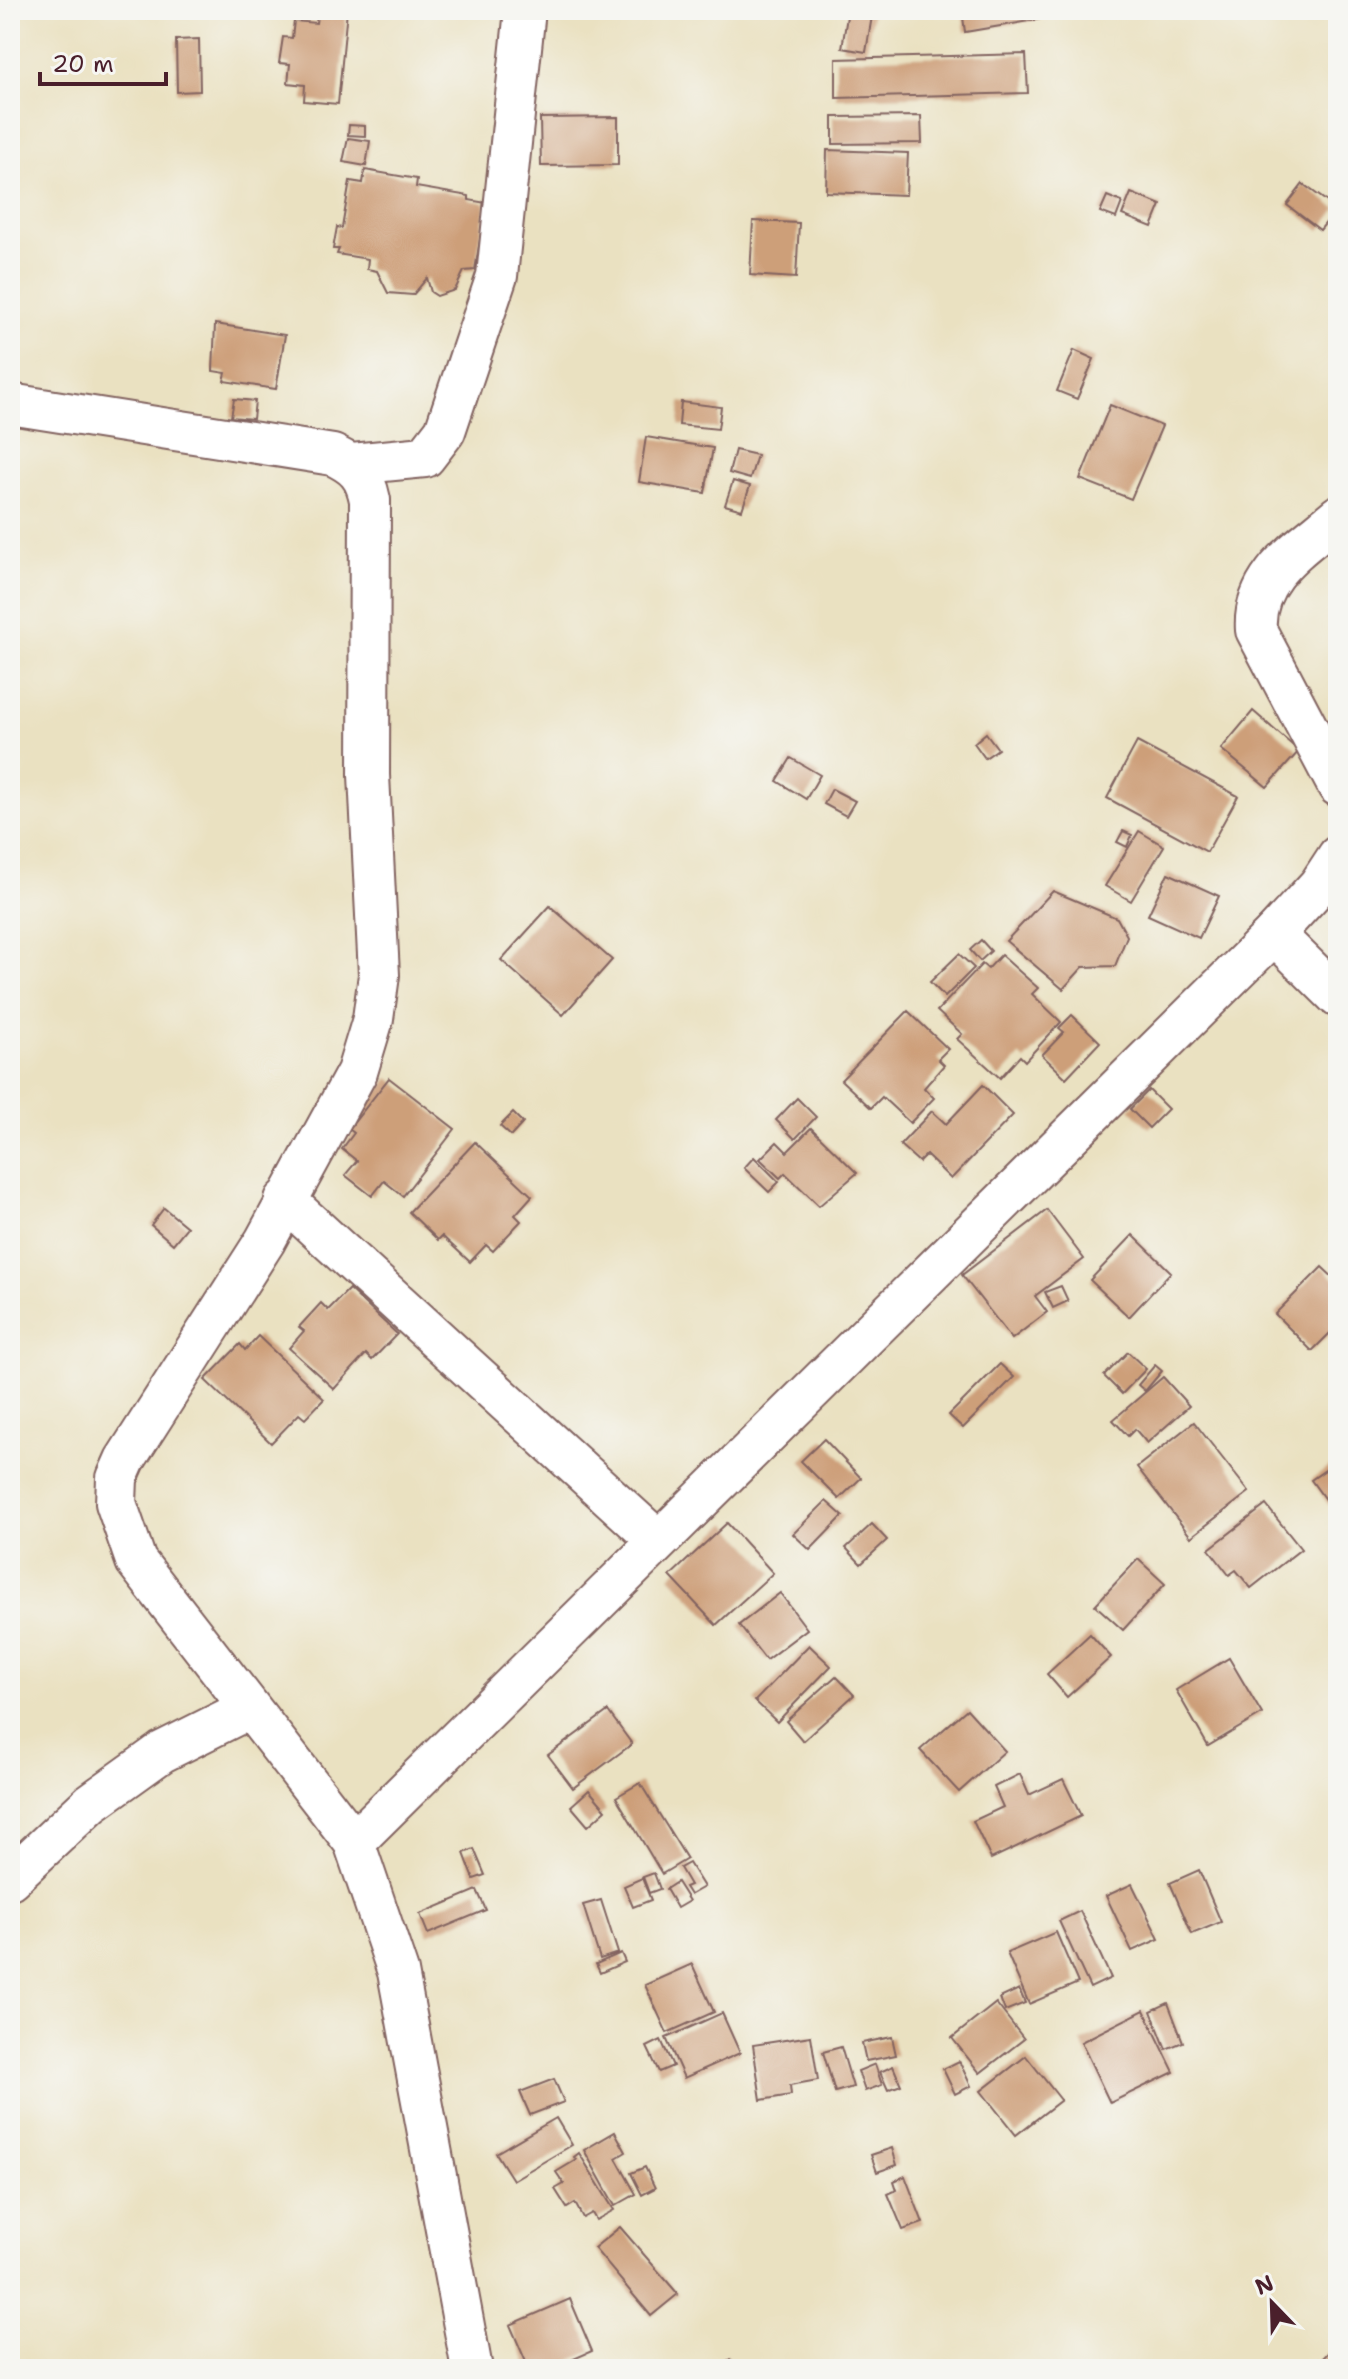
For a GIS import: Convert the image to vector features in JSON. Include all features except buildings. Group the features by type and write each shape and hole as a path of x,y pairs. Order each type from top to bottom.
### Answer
{"street":[{"path":"352,464 425,457 445,431 497,276 525,10"},
{"path":"10,404 333,455 352,464 366,480 370,500 369,775 379,975 373,1019 357,1072 265,1241 117,1478 116,1503 136,1561 354,1842 398,1972 472,2369"},
{"path":"1338,516 1264,582 1255,617 1256,630 1338,786"},
{"path":"354,1842 1274,934 1319,885 1338,856"},
{"path":"1274,934 1338,997"},
{"path":"285,1200 657,1540"},
{"path":"10,1879 91,1803 162,1752 248,1709"}]}
